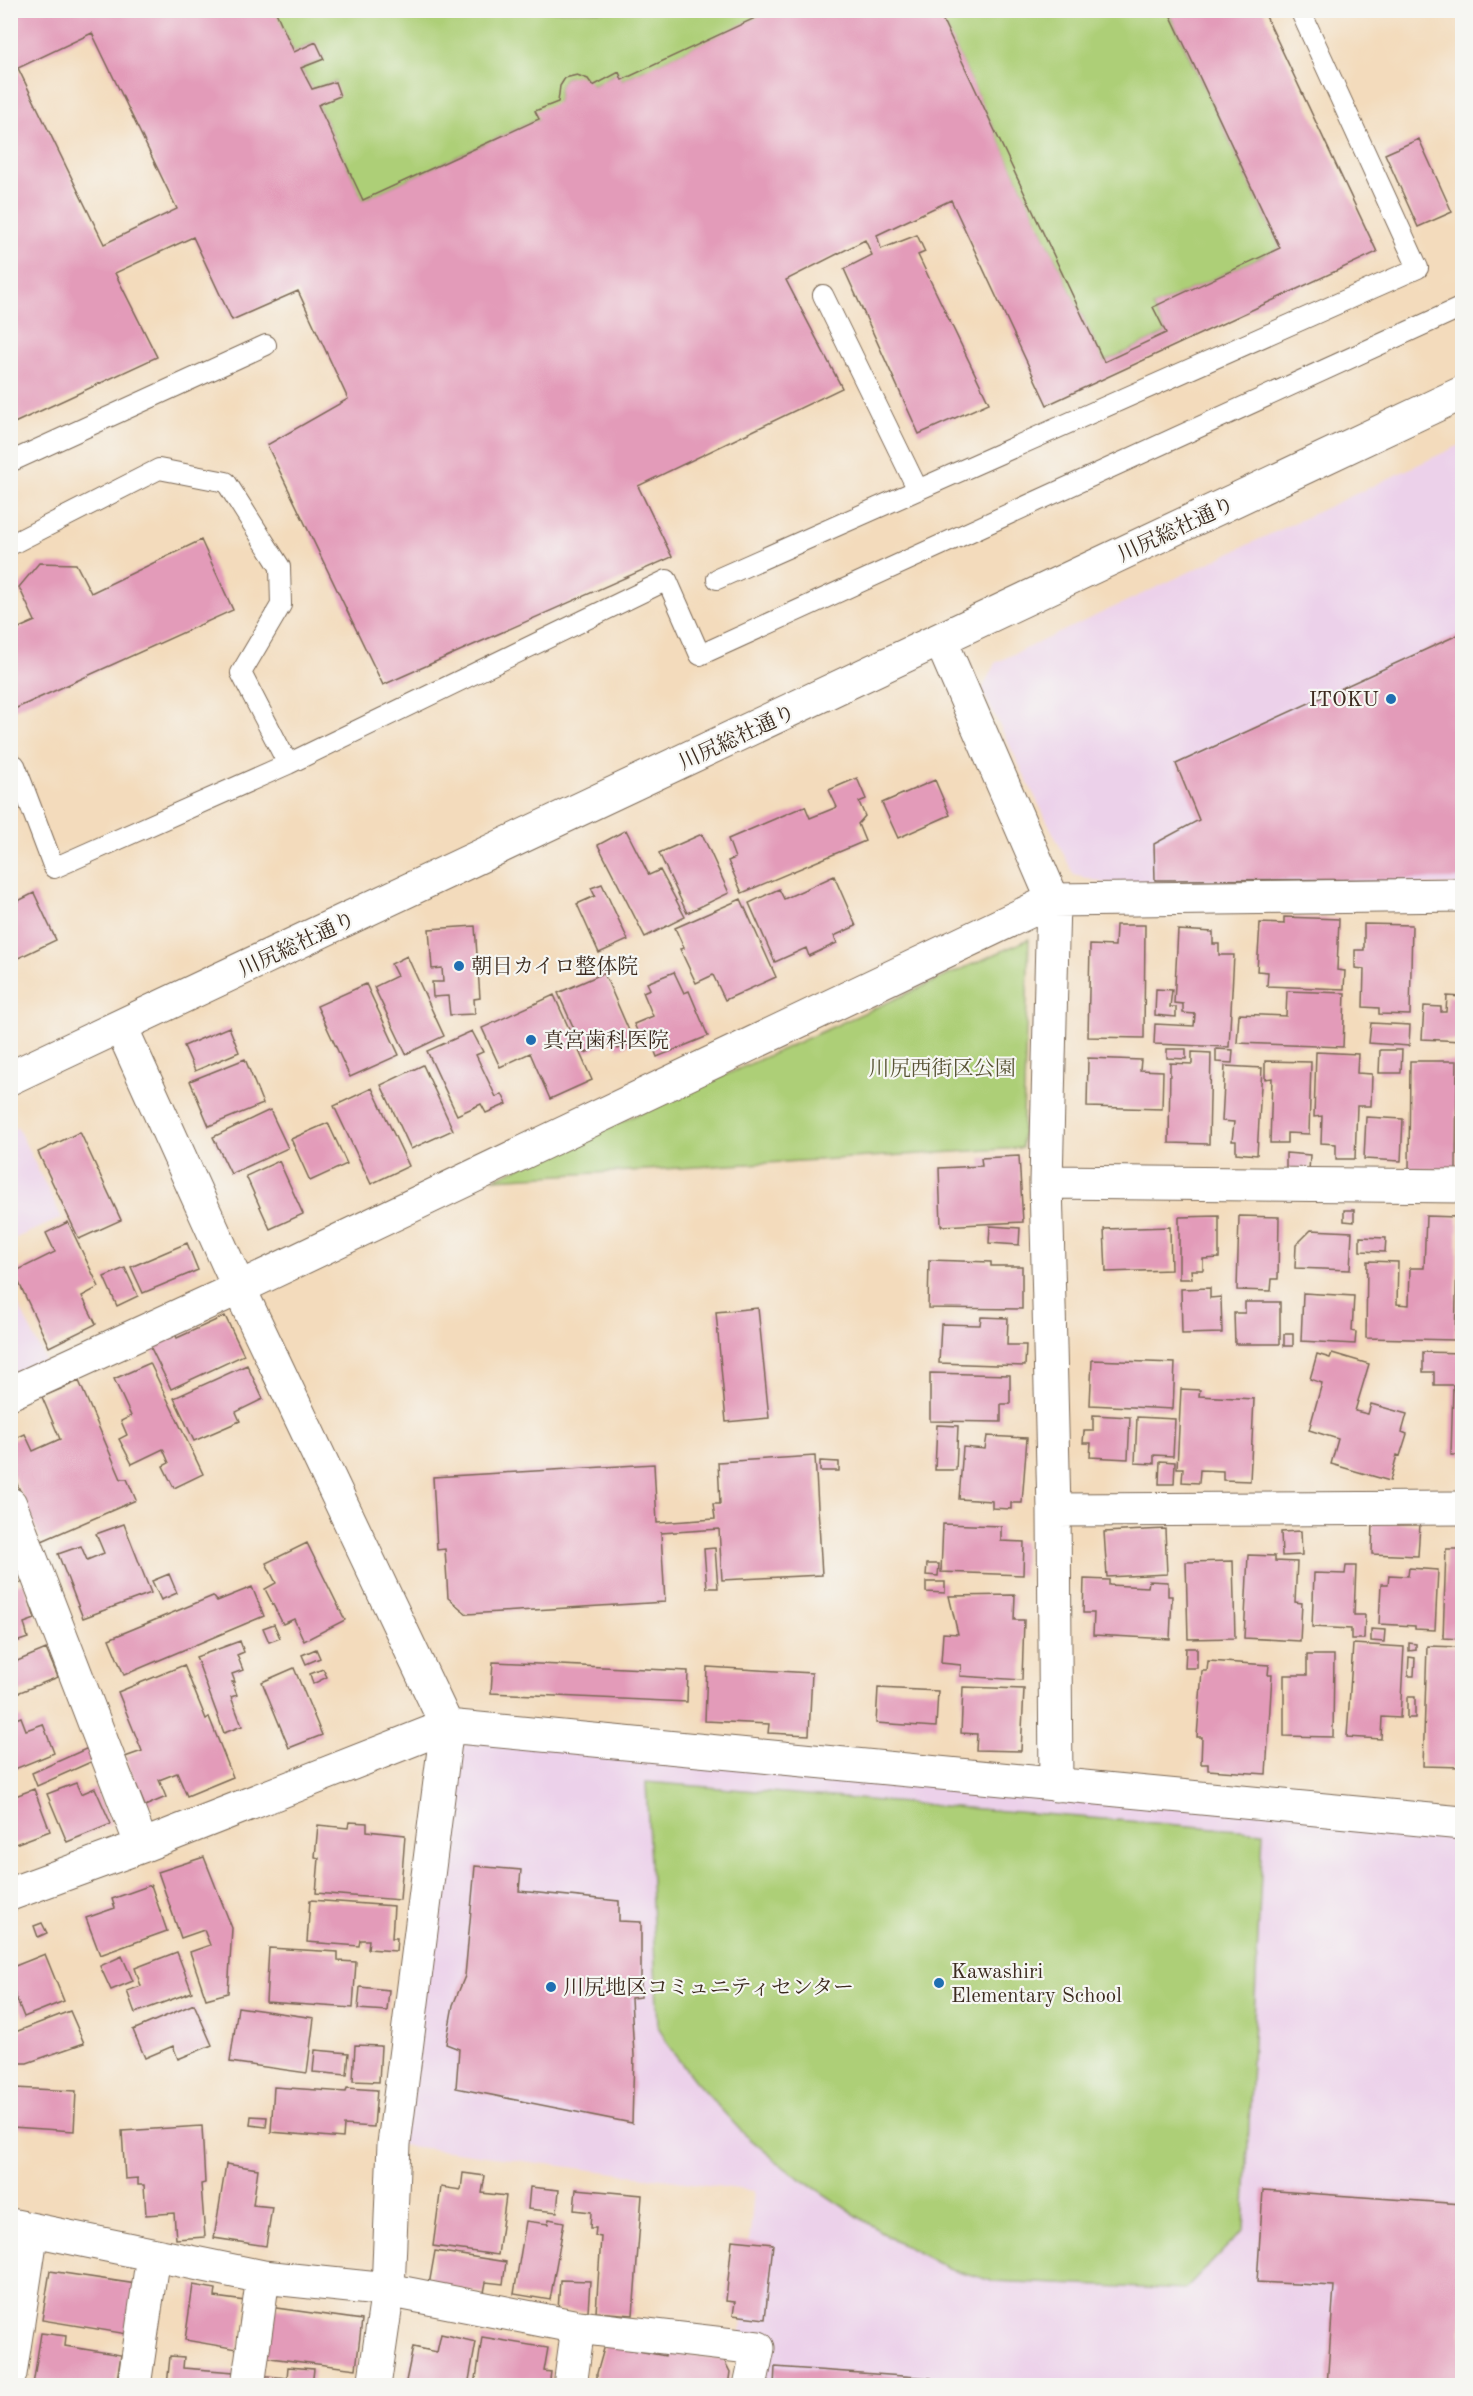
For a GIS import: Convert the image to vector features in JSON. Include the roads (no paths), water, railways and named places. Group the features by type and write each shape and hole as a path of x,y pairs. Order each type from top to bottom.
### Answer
{"street":[{"name":"川尻総社通り","path":"10,1078 942,641 1462,393"},
{"path":"942,641 1053,900 1046,1182 1054,1510 1056,1785"},
{"path":"10,1393 239,1288 1053,900 1462,895"},
{"path":"122,1027 239,1288 447,1726 394,2144 388,2290 374,2385"},
{"path":"1046,1182 1462,1186"},
{"path":"10,1504 142,1846"},
{"path":"1054,1510 1462,1508"},
{"path":"10,1894 142,1846 447,1726 1462,1822"},
{"path":"10,2374 21,2227 264,2277 388,2290 578,2327 758,2348 750,2385"},
{"path":"134,2385 153,2255"},
{"path":"248,2385 264,2277"},
{"path":"570,2385 578,2327"}],"lane":[{"path":"717,579 1419,268 1300,10"},
{"path":"823,295 918,490"},
{"path":"10,767 15,765 54,868 288,764 667,580 700,655 1462,307"},
{"path":"10,462 266,345"},
{"path":"10,545 159,469 226,482 280,567 281,605 241,674 288,764"}],"place":[{"name":"ITOKU","path":"1391,699"},
{"name":"朝日カイロ整体院","path":"459,966"},
{"name":"真宮歯科医院","path":"531,1040"},
{"name":"Kawashiri Elementary School","path":"939,1983"},
{"name":"川尻地区コミュニティセンター","path":"551,1987"}],"park label":[{"name":"川尻西街区公園","path":"942,1068"}]}
